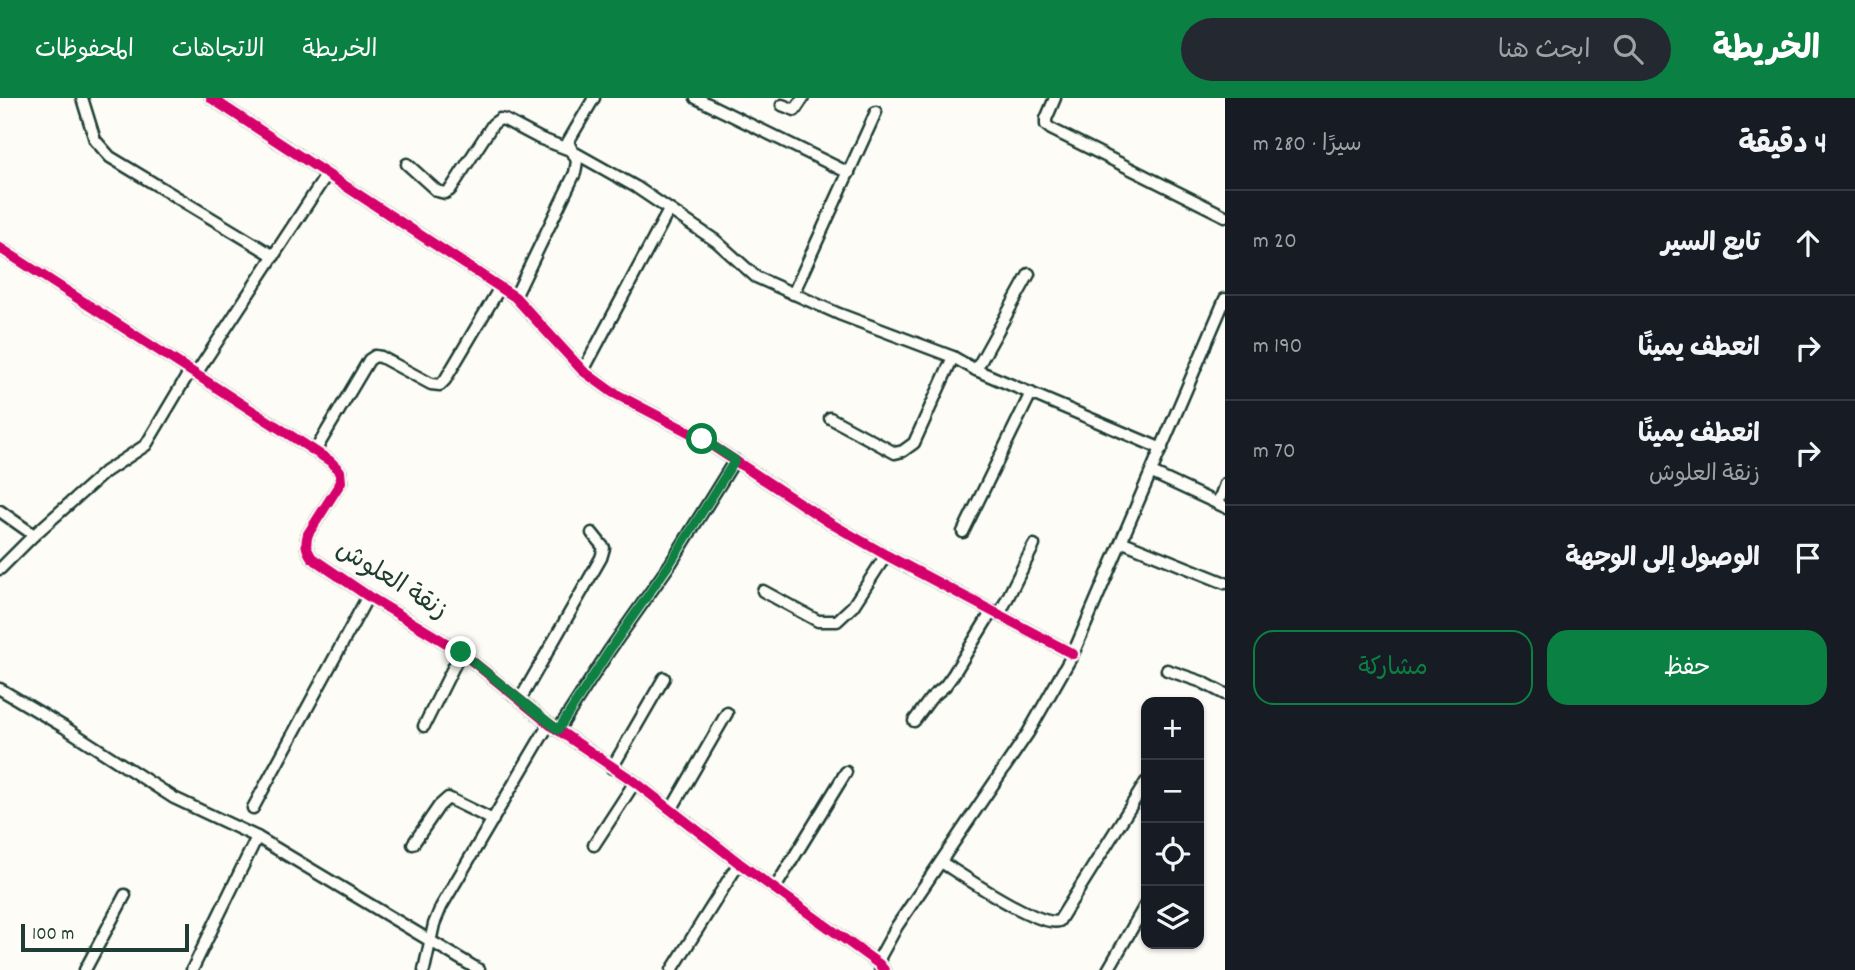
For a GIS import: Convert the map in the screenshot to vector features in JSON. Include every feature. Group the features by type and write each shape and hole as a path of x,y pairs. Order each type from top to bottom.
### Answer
{"street":[{"path":"82,98 95,140 110,157 274,256"},
{"path":"211,98 514,297 583,371 612,393 702,439 830,523 886,555 1073,654"},
{"path":"514,297 575,173 577,161 568,142 593,98"},
{"path":"695,98 849,173"},
{"path":"782,105 795,110 803,98"},
{"path":"1055,98 1046,119 1046,125 1051,129 1225,216"},
{"path":"793,294 876,111"},
{"path":"407,164 437,191 445,193 450,190 493,124 500,119 570,150 636,187 716,241 756,276 793,294 953,357 1162,449"},
{"path":"0,569 105,472 146,445 327,174"},
{"path":"583,371 669,210"},
{"name":"زنقة العلوش","path":"0,248 337,467 341,482 307,534 305,543 312,558 368,596 461,652 554,727 635,782 881,968"},
{"path":"976,369 1029,274"},
{"path":"315,452 369,360 375,356 381,357 431,384 440,384 445,380 499,289"},
{"path":"881,968 897,926 1028,733 1073,654 1225,299"},
{"path":"830,418 895,453 903,452 914,443 953,357"},
{"path":"963,533 1031,393"},
{"path":"424,970 434,924 441,907 492,820 671,562 735,460"},
{"path":"1152,473 1221,505 1225,484"},
{"path":"0,511 34,535"},
{"path":"521,698 601,558 604,548 592,533"},
{"path":"1123,542 1225,583"},
{"path":"914,721 953,675 995,613 1034,545"},
{"path":"763,591 818,621 837,621 853,606 886,555"},
{"path":"253,808 368,596"},
{"path":"424,726 461,652"},
{"path":"1167,670 1202,682 1225,694"},
{"path":"612,768 664,678"},
{"path":"0,689 174,798 257,837 479,970"},
{"path":"671,810 727,713"},
{"path":"775,888 846,772"},
{"path":"594,845 635,782"},
{"path":"941,862 1035,919 1059,921 1141,790"},
{"path":"413,844 439,806 449,798 492,820"},
{"path":"192,970 257,837"},
{"path":"672,970 739,863"},
{"path":"85,970 125,895"},
{"path":"1108,970 1141,913"}],"cycle path":[{"path":"211,98 515,297 583,371 612,392 702,439 830,523 886,555 1073,654"},
{"path":"0,248 330,461 340,471 341,482 308,534 307,546 312,558 368,596 461,652 549,724 635,782 884,970"}],"route":[{"path":"461,652 558,730 671,562 735,460 702,439"}]}
